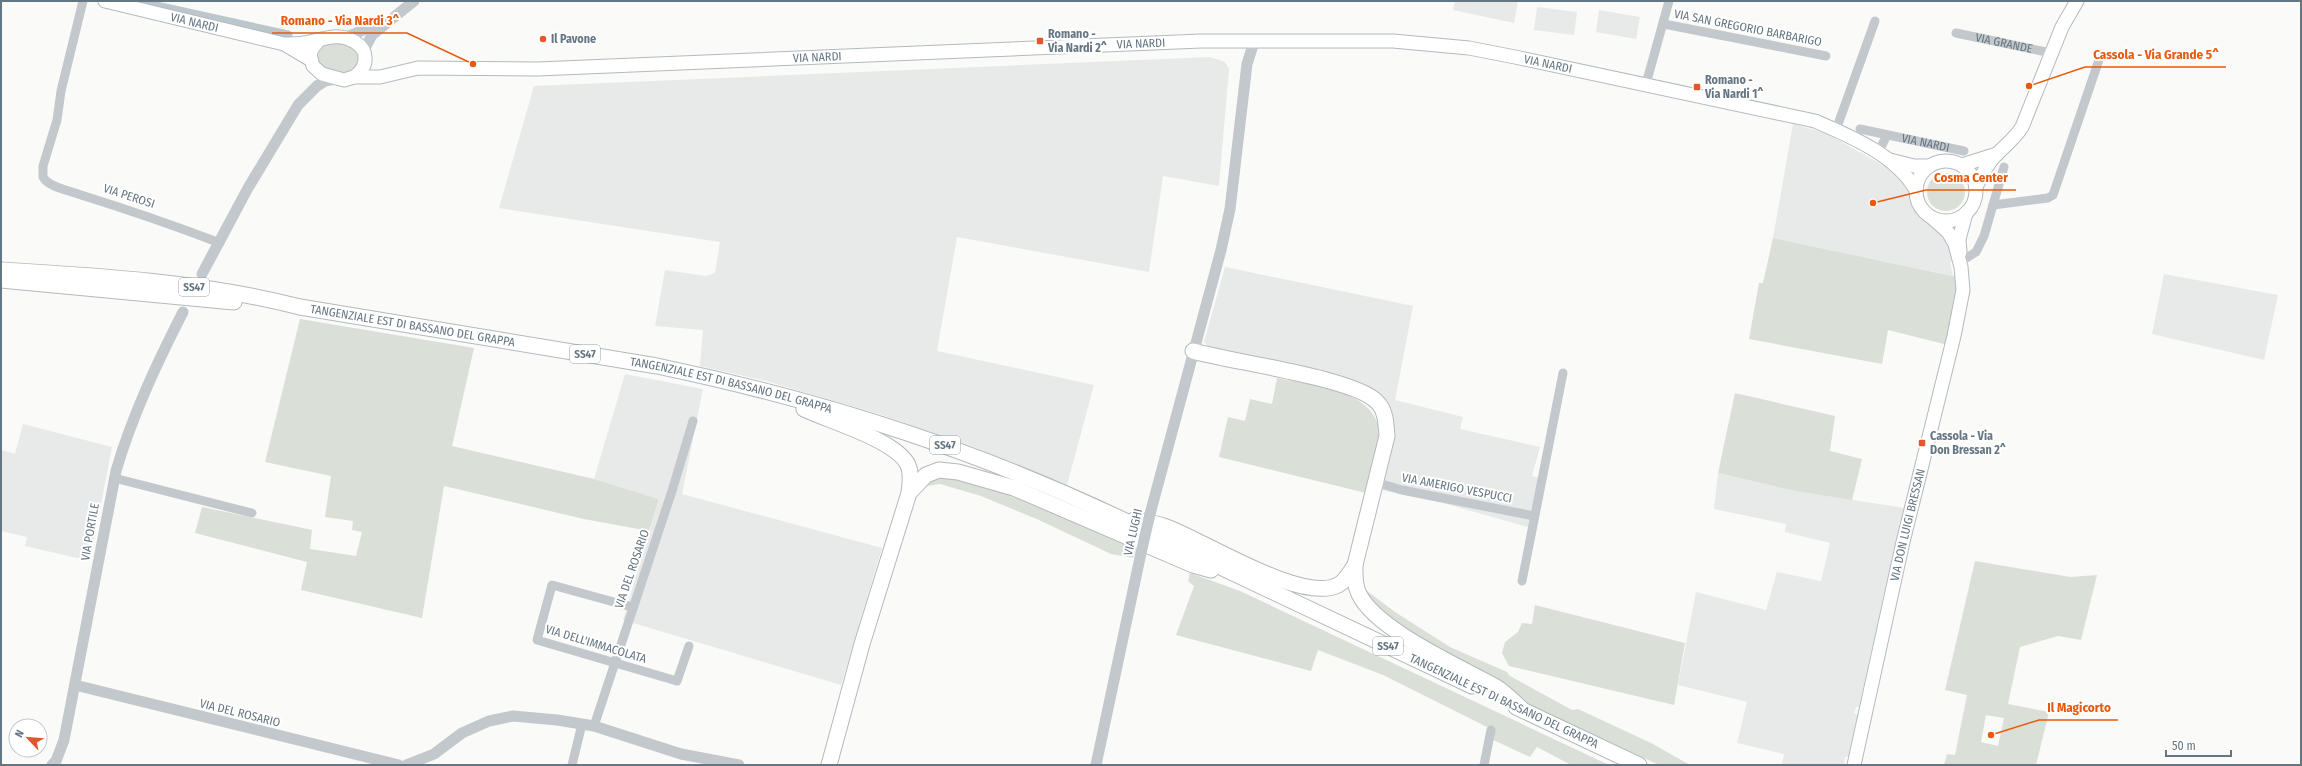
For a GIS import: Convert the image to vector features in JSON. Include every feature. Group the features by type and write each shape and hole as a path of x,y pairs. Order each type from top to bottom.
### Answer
{"highway":[{"name":"TANGENZIALE EST DI BASSANO DEL GRAPPA","path":"1,270 201,288 252,295 300,307"},
{"name":"TANGENZIALE EST DI BASSANO DEL GRAPPA","path":"1,280 300,307 657,366 771,392 831,408 944,444 1030,478 1112,515 1639,765"},
{"path":"1193,351 1328,380 1360,391 1378,402 1386,419 1387,436 1355,565 1354,583 1359,596 1381,619 1428,650 1498,688 1524,711"},
{"path":"771,392 885,445 908,464 911,476 909,493 862,644 829,765"},
{"path":"909,493 926,475 939,470 958,472 1014,488 1193,565 1252,582"},
{"path":"1112,515 1164,526 1241,562 1304,587 1317,588 1337,586 1347,578 1355,565"}],"main road":[{"name":"VIA NARDI","path":"105,1 284,44 319,40 330,36 346,37"},
{"path":"1976,187 1969,171 1962,165 1946,161 1929,166 1922,174 1916,190 1922,209 1931,216 1948,221 1966,213 1974,202 1976,187 1985,170 1998,153 2012,142 2022,127 2062,27 2078,1"},
{"path":"346,37 360,45 371,66 381,73 393,74"},
{"path":"312,63 312,49 319,40"},
{"name":"VIA NARDI","path":"284,44 312,63 322,74 336,79 373,77 418,68 538,69 1055,46 1342,40 1425,43 1492,52 1811,120 1836,130 1882,156 1911,180 1916,190"},
{"path":"354,77 362,71 365,53"},
{"path":"1962,165 1998,153"},
{"name":"VIA NARDI","path":"1882,156 1914,166 1929,166"},
{"name":"VIA DON LUIGI BRESSAN","path":"1854,765 1903,542 1960,310 1963,290 1959,239 1966,213"},
{"name":"VIA DON LUIGI BRESSAN","path":"1931,216 1948,232 1955,244 1960,262"}],"street":[{"name":"VIA PEROSI","path":"83,1 61,90 57,120 43,166 43,177 47,182 67,190 161,220 220,243"},
{"path":"365,53 372,35 414,1"},
{"name":"VIA SAN GREGORIO BARBARIGO","path":"1646,84 1664,24 1669,1"},
{"path":"346,37 371,28 392,18"},
{"path":"1836,130 1876,21"},
{"name":"VIA SAN GREGORIO BARBARIGO","path":"1664,24 1826,56"},
{"name":"VIA GRANDE","path":"1956,33 2051,53"},
{"name":"VIA LUGHI","path":"1096,765 1150,514 1230,209 1247,64 1248,42"},
{"path":"1993,205 2048,198 2053,195 2101,54"},
{"path":"202,274 220,243 248,188 280,133 304,98 313,80 312,63"},
{"path":"304,98 317,86 326,81 336,79"},
{"name":"VIA NARDI","path":"1860,129 1964,151"},
{"name":"VIA NARDI","path":"1882,156 1887,135"},
{"path":"1960,262 1976,252 1993,205 2004,167"},
{"name":"VIA PORTILE","path":"52,765 56,761 64,740 114,478 125,440 162,353 183,312"},
{"path":"1522,581 1563,373"},
{"name":"VIA DEL ROSARIO","path":"572,765 614,662 672,491 693,420"},
{"path":"114,478 252,513"},
{"name":"VIA AMERIGO VESPUCCI","path":"1375,482 1402,490 1534,516"},
{"name":"VIA DELL'IMMACOLATA","path":"632,607 552,585 537,640 677,681 689,646"},
{"name":"VIA DEL ROSARIO","path":"75,685 399,765"},
{"path":"406,765 434,754 462,733 489,721 513,716 588,725 681,754 739,765"},
{"path":"1484,765 1491,730"}],"shaded area":[{"path":"1455,1 1518,1 1514,23 1453,10"},
{"path":"1537,7 1577,12 1574,35 1534,30"},
{"path":"1599,10 1640,17 1636,39 1596,32"},
{"path":"345,42 360,53 360,63 351,73 336,74 320,66 316,56 324,44"},
{"path":"1210,57 1225,62 1229,69 1219,186 1163,176 1149,272 957,237 937,351 1094,385 1067,485 969,445 876,413 766,381 700,366 703,330 655,326 665,270 706,276 715,273 720,242 499,208 534,86"},
{"path":"1793,124 1826,133 1895,172 1911,192 1916,210 1923,220 1937,230 1951,249 1954,261 1950,262 1953,276 1773,238"},
{"path":"1942,173 1950,173 1957,176 1962,181 1965,192 1962,203 1957,208 1950,211 1942,211 1935,208 1930,203 1927,196 1927,188 1930,181 1935,176"},
{"path":"1773,238 1957,277 1959,292 1948,345 1888,330 1882,364 1749,339 1759,283 1763,283"},
{"path":"1225,267 1413,306 1395,400 1463,417 1460,429 1540,447 1532,476 1539,478 1531,528 1443,503 1376,489 1386,452 1379,402 1211,351 1204,342"},
{"path":"2164,274 2278,295 2264,360 2152,334"},
{"path":"300,319 474,348 452,446 594,479 659,499 649,531 584,519 444,486 422,618 301,590 307,562 195,533 202,507 312,530 310,549 356,556 362,532 352,530 353,521 325,517 331,476 265,462"},
{"path":"625,374 703,389 682,494 882,548 841,685 623,620 659,499 594,479"},
{"path":"1277,378 1343,393 1358,400 1370,410 1377,423 1379,439 1366,493 1219,457 1228,417 1245,421 1250,399 1272,404"},
{"path":"1735,393 1835,416 1830,451 1862,459 1852,500 1795,491 1718,473"},
{"path":"23,424 112,447 90,561 25,546 27,537 1,531 1,450 15,454"},
{"path":"1718,473 1795,491 1905,508 1900,522 1859,707 1856,707 1854,713 1858,715 1850,756 1845,757 1844,765 1782,765 1784,754 1737,743 1747,702 1678,685 1696,592 1766,610 1777,572 1821,581 1830,543 1785,532 1786,524 1714,509"},
{"path":"946,475 1009,492 1136,547 1133,558 1111,554 1039,520 981,496 940,484 927,486 917,493 924,479"},
{"path":"1975,561 2070,577 2097,575 2081,640 2058,636 2020,647 2008,704 2049,712 2036,765 1944,765 1947,754 1955,755 1967,695 1945,690","holes":["1986,715 2004,718 1998,746 1981,742"]},
{"path":"1190,573 1240,591 1609,765 1571,765 1537,747 1530,757 1489,738 1491,729 1383,675 1318,650 1311,671 1176,635 1194,586 1188,581"},
{"path":"1363,588 1395,612 1450,647 1507,672 1510,676 1572,710 1578,709 1651,743 1690,765 1659,765 1531,705 1369,606"},
{"path":"1535,605 1685,643 1674,705 1509,666 1502,653 1505,642 1518,632 1522,623 1532,624"}],"waterway":[{"path":"134,1 288,35"}],"place":[{"name":"Il Pavone","path":"543,39"},
{"name":"Romano - Via Nardi 2^","path":"1040,41"},
{"name":"Romano - Via Nardi 3^","path":"473,64"},
{"name":"Cassola - Via Grande 5^","path":"2029,86"},
{"name":"Romano - Via Nardi 1^","path":"1697,87"},
{"name":"Cosma Center","path":"1873,203"},
{"name":"Cassola - Via Don Bressan 2^","path":"1922,443"},
{"name":"Il Magicorto","path":"1991,735"}]}
